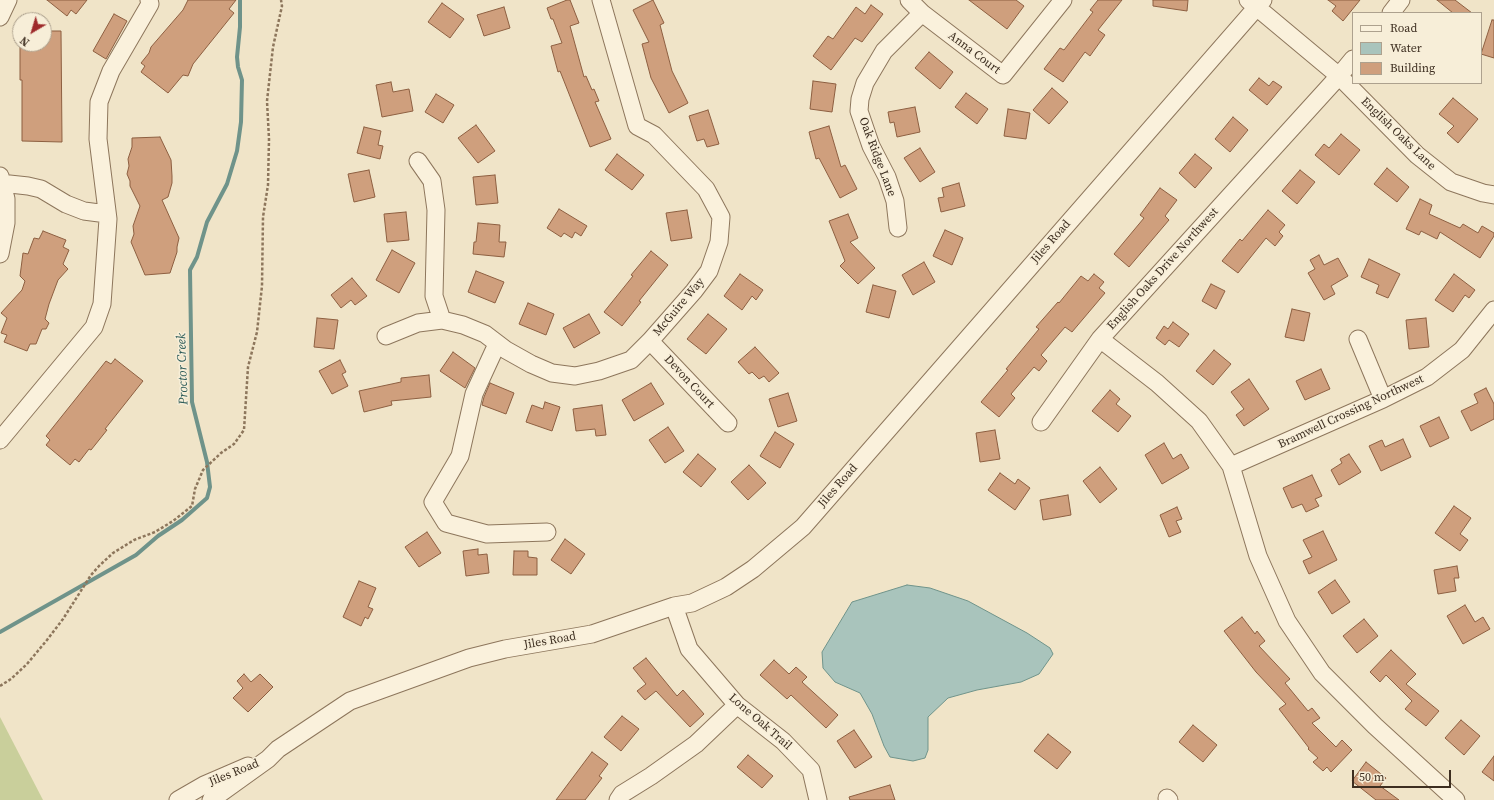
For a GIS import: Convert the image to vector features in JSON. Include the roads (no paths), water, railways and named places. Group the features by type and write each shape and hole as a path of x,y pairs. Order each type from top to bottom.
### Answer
{"street":[{"path":"0,17 8,0"},
{"path":"0,440 94,327 102,304 105,273 107,214 98,139 99,102 111,71 150,4 149,0"},
{"name":"McGuire Way","path":"386,336 418,323 442,320 463,325 485,334 506,350 531,364 552,373 574,376 631,360 650,341 694,291 709,271 719,242 721,217 706,189 654,135 637,126 601,0"},
{"name":"Anna Court","path":"909,0 922,13 1003,75 1063,0"},
{"path":"1392,12 1401,0"},
{"name":"English Oaks Lane","path":"1256,3 1339,76 1417,155 1451,182 1483,193 1494,195"},
{"name":"Jiles Road","path":"211,800 268,759 278,749 350,701 469,658 506,649 592,634 674,606 692,603 726,587 753,568 803,527 1256,3"},
{"name":"Oak Ridge Lane","path":"898,228 895,202 887,177 871,146 860,111 860,99 865,83 884,51 922,13"},
{"name":"English Oaks Drive Northwest","path":"1352,60 1100,340 1157,383 1199,421 1231,466 1258,556 1287,621 1304,647 1322,673 1376,726 1456,800"},
{"path":"418,161 432,181 436,210 434,296 442,320"},
{"path":"0,254 6,223 6,200 1,181 41,189 66,204 84,211 107,214"},
{"name":"Bramwell Crossing Northwest","path":"1231,466 1383,399 1427,377 1462,350 1494,310"},
{"path":"1358,339 1383,399"},
{"path":"1041,422 1100,340"},
{"name":"Devon Court","path":"650,341 728,423"},
{"path":"497,344 474,394 460,456 433,502 446,523 487,534 547,532"},
{"name":"Lone Oak Trail","path":"674,606 689,649 737,705 783,741 811,770 818,800"},
{"path":"618,800 622,794 651,776 696,744 737,705"},
{"name":"Jiles Road","path":"178,800 211,782 240,769 268,759"}],"water":[{"path":"907,585 930,588 968,601 1027,633 1050,648 1053,654 1039,674 1021,682 977,690 948,698 928,717 928,750 925,758 913,761 890,757 884,746 872,714 860,693 835,682 823,668 822,652 852,602"}],"waterway":[{"name":"Proctor Creek","path":"0,632 136,555 158,536 182,520 207,498 210,487 207,462 192,402 190,270 197,257 207,222 227,184 237,151 241,122 242,80 237,57 240,27 240,0"}]}
